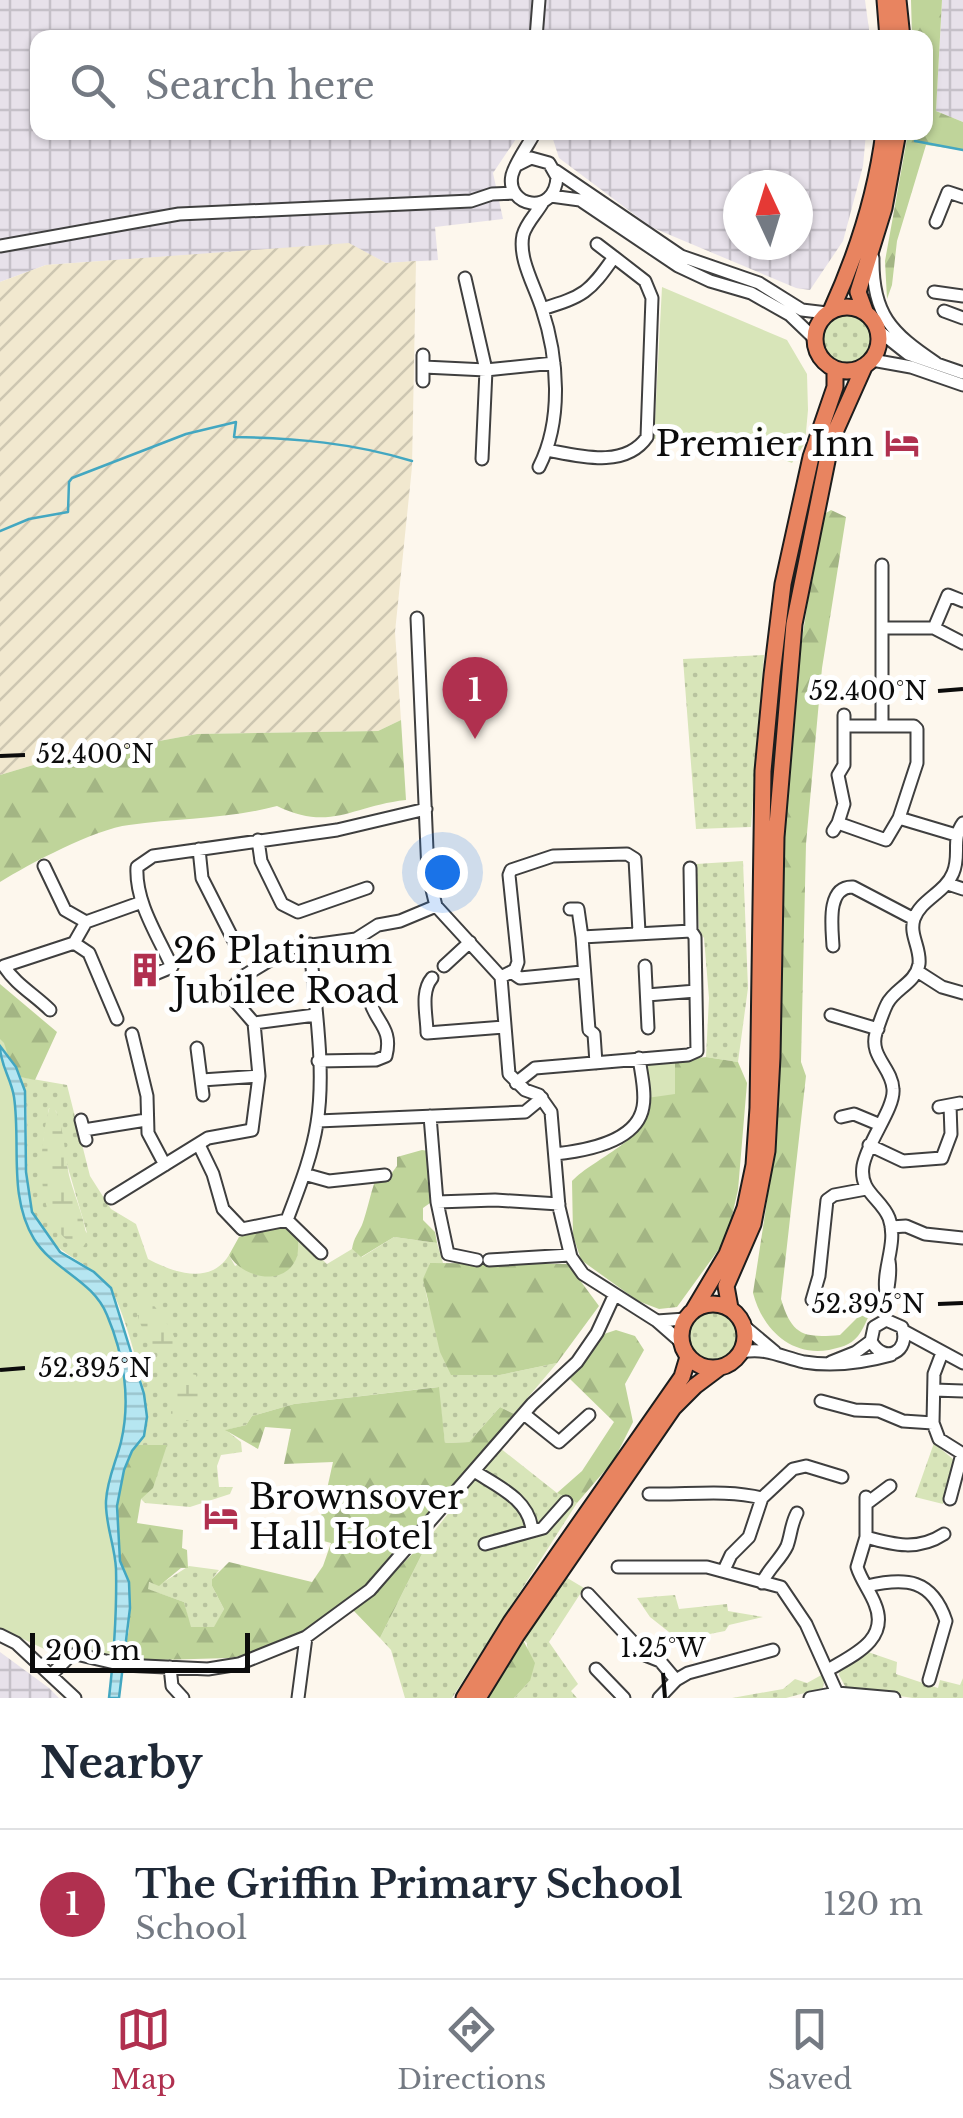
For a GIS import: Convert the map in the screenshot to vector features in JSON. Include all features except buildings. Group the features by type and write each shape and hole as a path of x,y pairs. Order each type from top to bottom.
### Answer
{"highway":[{"path":"885,0 887,30"},
{"path":"898,0 901,30"},
{"path":"868,363 844,372 834,369 820,356 814,338 820,320 829,312 854,262 872,199 883,140"},
{"path":"478,1698 516,1636 673,1408 695,1386 742,1352 744,1326 730,1308 726,1286 752,1224 767,1151 776,837 794,624 813,482 880,341 879,331 858,292 874,248 896,140"},
{"path":"829,312 848,306 865,311"},
{"path":"464,1698 522,1607 682,1377 689,1315 727,1254 745,1208 754,1165 758,1108 763,771 783,584 813,482 835,387 834,369"},
{"path":"689,1315 711,1304 730,1308"},
{"path":"684,1350 702,1367 719,1368"}],"street":[{"path":"537,30 539,0"},
{"path":"492,194 512,178 531,140"},
{"path":"538,140 544,160 556,171 682,256 759,283 802,310 829,312"},
{"path":"519,164 531,158 544,160"},
{"path":"539,467 547,450 554,404 554,363 542,309 523,256 522,237 557,184 556,171"},
{"path":"512,178 527,224"},
{"path":"936,222 948,192 963,198"},
{"path":"0,246 179,214 456,202 492,194 580,200 678,266 751,293 790,315 814,338"},
{"path":"547,450 601,458 632,452 648,437 650,290 637,273 596,244"},
{"path":"874,248 872,281 880,312 899,336 936,363"},
{"path":"542,309 581,297 614,257"},
{"path":"465,278 486,370 482,459"},
{"path":"934,292 963,296"},
{"path":"944,311 963,318"},
{"path":"879,331 908,354 963,373"},
{"path":"423,381 424,361 486,370 554,363"},
{"path":"868,363 911,366 963,385"},
{"path":"882,565 882,726"},
{"path":"934,628 948,596 963,601"},
{"path":"417,618 428,873 436,906 506,974 520,978 582,972"},
{"path":"882,628 934,628 963,642"},
{"path":"844,726 882,726 917,729 917,763 899,818 889,839 883,841 836,827 844,804 838,776 844,765 844,726"},
{"path":"143,979 172,967 136,880 137,867 153,856 336,830 426,810"},
{"path":"899,818 956,835"},
{"path":"886,1320 886,1293 892,1275 891,1226 883,1208 866,1189 862,1172 869,1145 894,1093 876,1050 888,1001 901,992 917,971 919,953 913,934 914,918 948,884 957,862 956,835 963,823"},
{"path":"258,840 261,861 282,904 298,912 367,888"},
{"path":"199,849 202,878 237,947"},
{"path":"639,932 635,859 627,854 554,856 511,870 508,875 518,962 506,974 507,1066 516,1083 542,1098 551,1112 559,1204 570,1254 584,1274 657,1321 684,1350"},
{"path":"44,866 65,910 86,922"},
{"path":"516,1083 534,1068 688,1055 697,1051 690,868"},
{"path":"948,884 963,889"},
{"path":"832,946 832,912 840,889 845,886 914,918"},
{"path":"50,1010 26,985 13,980 4,966 74,943 86,922 142,902"},
{"path":"112,1198 198,1145 219,1135 252,1130 255,1125 259,1076 254,1023 228,993 242,977 290,948 356,940 378,925 400,921 436,906"},
{"path":"570,910 578,909 588,1030 594,1034 596,1063"},
{"path":"582,937 691,930"},
{"path":"444,966 470,942"},
{"path":"74,943 89,954 117,1020"},
{"path":"287,1220 318,1121 310,944"},
{"path":"645,966 648,1028"},
{"path":"917,971 963,993"},
{"path":"432,978 426,984 425,995 427,1033 504,1027"},
{"path":"646,996 696,991"},
{"path":"318,1061 376,1060 386,1056 386,1026 370,1001"},
{"path":"254,1023 316,1015"},
{"path":"831,1015 881,1024"},
{"path":"132,1034 147,1096 148,1133 165,1165"},
{"path":"196,1048 204,1096"},
{"path":"555,1154 596,1146 632,1126 644,1106 639,1058"},
{"path":"202,1080 259,1076"},
{"path":"318,1121 525,1112 542,1098"},
{"path":"869,1145 902,1161 942,1158 951,1134 949,1105"},
{"path":"841,1117 854,1114 878,1124"},
{"path":"430,1116 437,1202 448,1254 483,1260 570,1254"},
{"path":"84,1130 146,1120"},
{"path":"198,1145 213,1174 223,1208 242,1229 287,1220"},
{"path":"304,1174 329,1180 386,1175"},
{"path":"812,1300 819,1276 827,1200 866,1189"},
{"path":"437,1202 559,1204"},
{"path":"287,1220 322,1253"},
{"path":"891,1226 963,1238"},
{"path":"52,1674 68,1656 83,1654 116,1664 226,1668 306,1637 370,1590 524,1414 577,1362 597,1333 614,1296"},
{"path":"657,1321 689,1315"},
{"path":"829,1363 871,1341 874,1327 886,1320 963,1363"},
{"path":"744,1326 775,1352"},
{"path":"894,1353 906,1338 904,1331"},
{"path":"871,1341 878,1352 894,1353"},
{"path":"742,1352 756,1350 793,1359 862,1363 912,1349 942,1352"},
{"path":"942,1352 934,1374 933,1423 939,1439 963,1454 950,1499"},
{"path":"934,1390 963,1391"},
{"path":"821,1401 835,1411 886,1412 903,1421 933,1423"},
{"path":"524,1414 558,1442 588,1415"},
{"path":"724,1570 731,1555 748,1537 762,1498 800,1464 842,1477"},
{"path":"474,1471 518,1500 532,1520 532,1530"},
{"path":"858,1568 866,1538 866,1501 890,1486"},
{"path":"649,1494 714,1496 739,1492 762,1498"},
{"path":"484,1544 543,1528 566,1502"},
{"path":"762,1583 786,1548 797,1512"},
{"path":"866,1538 900,1546 941,1540"},
{"path":"828,1670 874,1640 880,1618 858,1568 848,1555"},
{"path":"618,1566 707,1567 781,1587 789,1594 837,1693"},
{"path":"866,1586 883,1582 921,1584 933,1595 946,1620 929,1680"},
{"path":"589,1601 645,1656 660,1661 676,1680"},
{"path":"0,1635 16,1643 75,1698"},
{"path":"298,1698 306,1637"},
{"path":"659,1698 676,1680 773,1650"},
{"path":"170,1667 172,1686 181,1698"},
{"path":"596,1669 624,1698"},
{"path":"810,1698 837,1693 894,1698"}],"shaded area":[{"path":"0,0 865,0 869,30 30,30 30,140 515,140 493,173 503,219 435,227 438,260 386,263 349,244 46,265 0,282"},
{"path":"942,0 963,0 963,122 936,111"},
{"path":"553,140 865,140 863,166 843,241 810,290 796,288 729,260 813,260 813,170 723,170 723,257 651,227 559,158"},
{"path":"349,243 386,263 416,261 412,467 395,632 401,720 378,731 197,734 40,763 0,775 0,282 46,265"},
{"path":"0,1652 49,1688 59,1698 0,1698"}],"green space":[{"path":"911,0 942,0 936,111 963,122 963,150 926,145 897,241 887,299 885,261 907,140 933,140 933,30 912,30"},
{"path":"662,287 787,340 807,374 805,443 792,463 711,431 654,439"},
{"path":"847,312 866,320 874,339 866,358 847,366 828,358 820,339 828,320"},
{"path":"831,510 846,517 822,668 806,844 801,1062 806,1076 781,1299 790,1321 808,1335 840,1335 859,1316 870,1314 852,1342 815,1351 780,1337 763,1318 753,1293 772,1168 785,812 796,678 821,516"},
{"path":"764,655 751,827 696,829 683,659"},
{"path":"401,720 406,800 327,817 312,817 277,806 129,825 81,840 0,882 0,775 40,763 197,734 378,731"},
{"path":"743,861 748,988 738,1062 706,1057 709,998 704,938 699,931 696,864"},
{"path":"0,984 57,1032 35,1080 0,1073"},
{"path":"0,1039 20,1092 23,1180 35,1229 108,1301 135,1397 114,1492 123,1628 116,1660 74,1648 59,1656 0,1628"},
{"path":"706,1057 738,1062 747,1083 738,1190 727,1238 677,1307 659,1309 638,1301 581,1260 573,1235 572,1181 632,1136 641,1125 647,1098 675,1061"},
{"path":"675,1061 675,1094 647,1098 646,1063"},
{"path":"21,1077 67,1085 90,1176 111,1209 136,1224 148,1259 192,1274 212,1270 229,1255 235,1266 298,1237 327,1264 352,1249 362,1257 394,1237 437,1243 443,1263 430,1263 427,1299 444,1328 457,1341 500,1375 557,1363 514,1414 500,1407 469,1442 445,1443 438,1387 294,1404 252,1416 246,1425 226,1430 241,1442 242,1452 221,1455 217,1466 219,1487 233,1487 230,1494 190,1507 145,1503 141,1499 166,1445 136,1445 145,1429 146,1406 121,1310 109,1286 57,1247 33,1214 26,1180 25,1092","holes":["49,1108 56,1111 66,1161 87,1233 43,1185 43,1143"]},
{"path":"51,1103 59,1120 84,1225 87,1241 83,1247 66,1239 54,1225 47,1206 42,1162"},
{"path":"428,1151 430,1203 423,1208 423,1220 435,1232 437,1243 394,1237 361,1257 352,1249 375,1181 392,1178 397,1157"},
{"path":"285,1226 298,1237 298,1253 289,1269 280,1274 271,1277 251,1273 229,1255 239,1237"},
{"path":"430,1263 568,1264 599,1306 557,1363 500,1375 451,1375 440,1352 423,1279"},
{"path":"145,1293 171,1329 179,1349 167,1357 148,1339 137,1315 133,1298"},
{"path":"714,1311 732,1319 740,1337 732,1355 714,1363 696,1355 688,1337 696,1319"},
{"path":"616,1330 635,1336 644,1350 625,1384 633,1422 614,1460 577,1503 557,1493 582,1471 614,1422 570,1379 604,1334"},
{"path":"187,1373 196,1375 199,1398 190,1420 180,1422 171,1417 171,1386"},
{"path":"439,1387 445,1443 469,1442 500,1407 514,1414 367,1587 309,1630 251,1654 122,1661 130,1608 129,1582 120,1561 117,1506 123,1470 136,1445 167,1445 153,1488 141,1499 137,1523 183,1530 182,1548 187,1550 188,1568 181,1568 159,1586 149,1582 148,1589 184,1602 191,1627 214,1627 224,1609 212,1579 229,1562 312,1582 331,1543 316,1539 333,1462 284,1464 291,1429 265,1427 258,1449 225,1430 246,1425 252,1416 294,1404"},
{"path":"934,1443 954,1460 943,1504 915,1497"},
{"path":"500,1448 557,1493 577,1503 452,1698 405,1698 391,1650 380,1638 432,1534"},
{"path":"432,1534 380,1638 352,1609 372,1595"},
{"path":"189,1566 219,1570 212,1586 224,1609 215,1627 190,1627 184,1602 147,1589 148,1582 159,1585"},
{"path":"564,1576 584,1588 549,1642 578,1684 571,1691 577,1698 514,1698 530,1681 527,1643 523,1640"},
{"path":"675,1595 679,1609 727,1604 728,1611 763,1617 729,1625 725,1631 679,1640 650,1617 637,1598"},
{"path":"523,1640 535,1663 530,1681 514,1698 487,1698"},
{"path":"868,1652 897,1662 896,1674 938,1688 940,1680 960,1685 963,1678 963,1698 913,1698 846,1688 839,1675 840,1667"},
{"path":"825,1673 823,1688 786,1698 732,1698 783,1689 795,1679 807,1683"}],"water":[{"path":"0,1046 16,1067 25,1091 26,1172 32,1212 60,1252 94,1272 111,1288 144,1394 144,1436 124,1470 117,1506 120,1561 129,1582 130,1608 119,1698 109,1698 116,1569 106,1501 124,1426 122,1362 101,1303 42,1250 26,1222 18,1188 14,1097"}],"waterway":[{"path":"915,141 963,150"},
{"path":"0,531 29,519 68,512 72,478 186,434 236,422 234,437 324,443 412,461"}],"place":[{"name":"Premier Inn","path":"902,443"},
{"name":"The Griffin Primary School","path":"475,739"},
{"name":"26 Platinum Jubilee Road","path":"145,970"},
{"name":"Brownsover Hall Hotel","path":"221,1516"}]}
